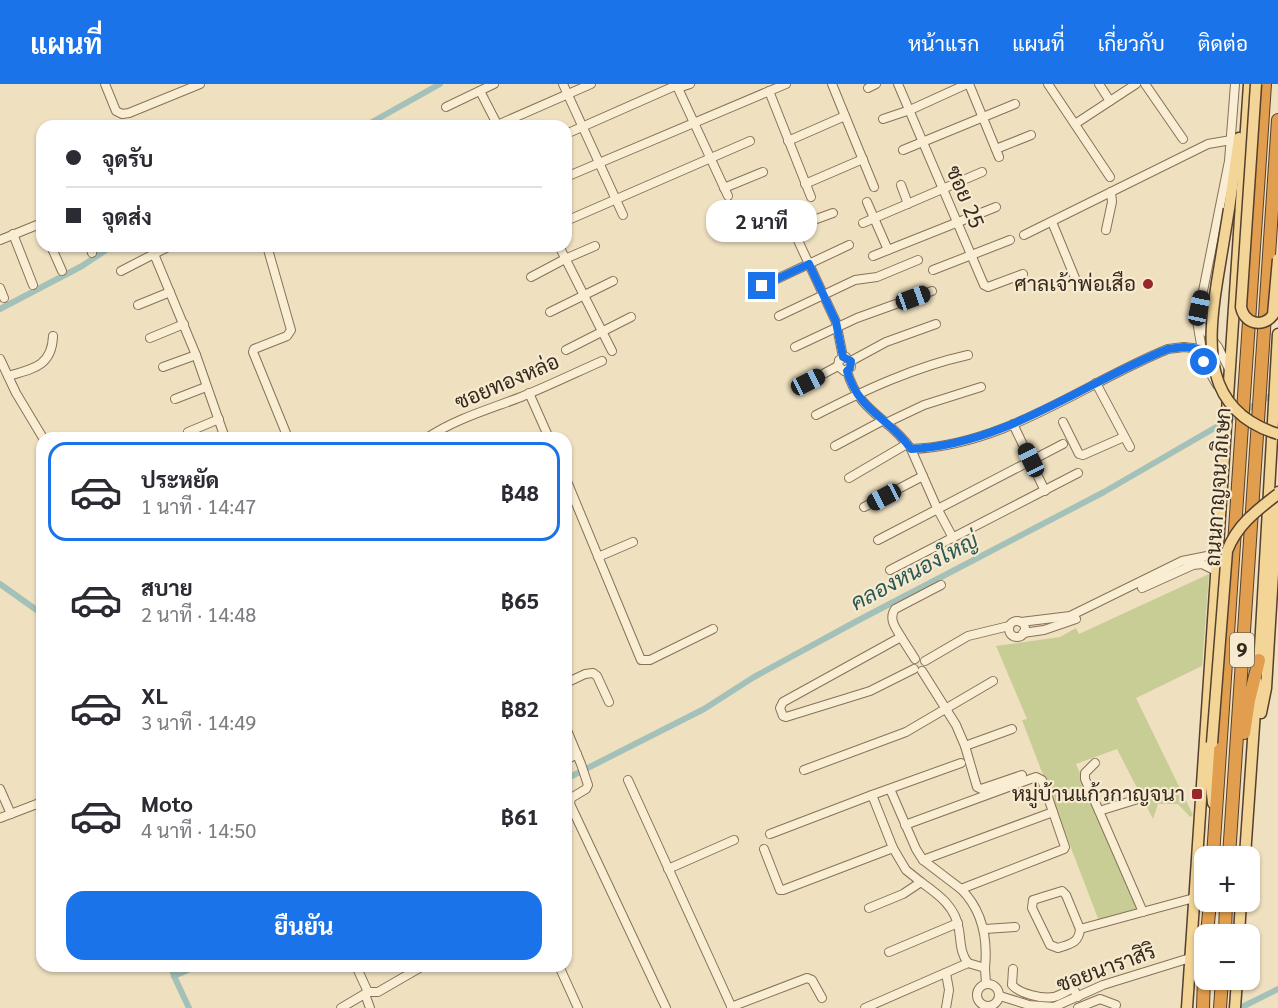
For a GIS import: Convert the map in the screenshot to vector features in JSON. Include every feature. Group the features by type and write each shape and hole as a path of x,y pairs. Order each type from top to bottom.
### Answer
{"highway":[{"name":"ถนนกาญจนาภิเษก","path":"1214,846 1265,84"},
{"name":"ถนนกาญจนาภิเษก","path":"1230,846 1278,120"},
{"path":"1234,784 1249,700 1259,660"},
{"path":"1203,990 1203,1008"},
{"path":"1220,1008 1222,990"}],"main road":[{"path":"1248,84 1242,100 1229,209 1211,328 1213,366 1220,387 1234,408 1254,425 1275,433"},
{"path":"1198,846 1248,84"},
{"path":"1256,84 1241,307 1250,322 1265,322 1273,315 1278,259"},
{"path":"1246,846 1271,446 1275,433 1278,334"},
{"path":"1271,446 1278,464"},
{"path":"1253,741 1266,688 1274,618 1274,549 1278,493"},
{"path":"1199,825 1210,775 1227,551 1242,524 1278,493"},
{"path":"1274,549 1278,534"},
{"path":"1210,775 1215,827"},
{"path":"1187,1006 1194,898"},
{"path":"1235,1008 1236,990"}],"street":[{"path":"105,84 116,111 122,114 200,84"},
{"path":"446,107 494,84"},
{"path":"563,84 622,215"},
{"path":"509,120 591,84"},
{"path":"572,131 677,86 690,84"},
{"path":"572,174 786,84"},
{"path":"832,84 874,187"},
{"name":"ซอย 25","path":"898,84 970,255 986,287 1023,274"},
{"path":"883,119 910,110 968,84 998,153 1031,135"},
{"path":"1048,84 1110,177"},
{"path":"1099,84 1110,101"},
{"path":"1075,124 1136,84"},
{"path":"1145,84 1183,139"},
{"path":"1228,390 1222,390 1204,362 1197,321 1221,207 1231,140 1235,84"},
{"path":"677,86 726,192 763,172"},
{"path":"480,91 493,120"},
{"path":"769,91 811,197"},
{"path":"903,150 1015,104"},
{"path":"788,141 845,116"},
{"path":"1024,235 1208,144 1231,140"},
{"path":"572,218 750,141"},
{"path":"805,184 863,159"},
{"path":"863,223 982,172"},
{"path":"901,184 908,204"},
{"path":"1106,230 1112,202 1111,192"},
{"path":"867,202 888,250"},
{"path":"873,256 996,207"},
{"path":"833,213 796,227 796,239 824,294 837,327 850,368 847,371 856,395 909,447 953,538"},
{"path":"1052,222 1075,278"},
{"path":"0,240 36,225"},
{"path":"13,234 33,285"},
{"path":"933,270 1010,240"},
{"path":"762,286 849,245"},
{"path":"531,277 596,246"},
{"path":"54,252 62,271"},
{"path":"121,271 158,252"},
{"path":"269,252 291,330 287,336 254,349 253,352 286,432"},
{"path":"561,252 612,351"},
{"path":"154,254 184,324 223,432"},
{"path":"779,316 855,280 877,277 918,260"},
{"path":"550,312 613,281"},
{"path":"0,288 4,298"},
{"path":"795,347 857,318 932,291"},
{"path":"138,305 170,292"},
{"path":"566,350 631,317"},
{"path":"1197,321 1218,347 1229,369"},
{"path":"150,338 184,324"},
{"path":"847,371 842,371 838,366 839,360 847,359 936,324"},
{"path":"8,376 32,369 46,359 52,350 53,336"},
{"path":"849,478 909,447 953,445 1013,424 1168,349 1184,347 1201,349"},
{"path":"163,368 196,355"},
{"path":"816,415 915,369 968,355"},
{"path":"0,359 40,432"},
{"name":"ซอยทองหล่อ","path":"439,432 602,361"},
{"path":"808,382 838,366"},
{"path":"1096,383 1130,447"},
{"path":"175,399 206,387"},
{"path":"835,446 924,405 981,387"},
{"path":"529,393 546,432"},
{"path":"188,432 219,419"},
{"path":"1063,422 1079,454 1083,455 1124,437"},
{"path":"1013,424 1045,491"},
{"path":"878,540 1063,444"},
{"path":"890,570 1078,473"},
{"path":"864,507 923,476"},
{"path":"572,493 641,660 650,660 713,629"},
{"path":"598,557 633,542"},
{"path":"1148,582 1182,561 1217,554"},
{"path":"1023,633 1044,630 1148,582 1193,565 1202,564 1216,571"},
{"path":"941,585 895,609 892,622 946,708 965,746 979,788 1022,775"},
{"path":"901,637 783,702 780,708 783,716 870,691 968,636 1009,626 1014,621 1073,617"},
{"path":"1009,626 1012,636 1019,637 1025,628 1022,622"},
{"path":"572,680 593,673 597,676 609,702"},
{"path":"804,770 906,732 993,681"},
{"path":"965,746 1012,729"},
{"path":"572,742 585,774 587,787 572,797"},
{"path":"572,757 577,754"},
{"path":"770,834 962,763"},
{"path":"1095,763 1084,776 1143,912"},
{"path":"905,825 1036,777 1041,780 1064,849 961,889"},
{"path":"628,780 732,1007 807,978 812,980 822,998"},
{"path":"0,789 11,814"},
{"path":"890,789 923,860 970,898 985,929 986,984"},
{"path":"872,795 893,848 906,870 945,900 958,923 962,953 968,963"},
{"path":"1099,811 1138,799"},
{"path":"0,818 36,804"},
{"path":"572,808 666,1008"},
{"path":"923,860 1053,812"},
{"path":"668,869 734,840"},
{"path":"764,849 778,887 783,890 893,848"},
{"path":"869,908 903,894 921,882"},
{"path":"1062,891 1066,895 1080,928 1080,936 1076,942 1058,948 1050,945 1032,908 1033,900 1062,891"},
{"path":"1080,928 1194,898"},
{"path":"889,952 958,923"},
{"path":"985,929 1015,927"},
{"name":"ซอยนาราสิริ","path":"1000,996 997,1003 990,1006 977,1004 979,990 986,984 995,986 1000,996 1018,1005 1054,1006 1103,986 1190,958"},
{"path":"865,1008 968,963 986,968"},
{"path":"1013,969 1012,985 1018,991 1055,997 1073,988 1080,1008 1100,999 1116,1005"},
{"path":"358,972 370,1008"},
{"path":"341,1008 366,993 378,992 413,972"},
{"path":"562,972 578,1008"},
{"path":"946,973 949,1007"}],"green space":[{"path":"1209,574 1202,666 1136,698 1193,815 1190,817 1178,804 1158,804 1153,819 1117,749 1076,764 1139,910 1099,921 1022,720 1027,719 996,646 1060,637 1076,628 1079,634"}],"waterway":[{"path":"376,120 440,84"},
{"path":"0,309 82,266 103,252"},
{"name":"คลองหนองใหญ่","path":"572,776 704,709 754,677 857,621 1104,492 1275,393"},
{"name":"คลองหนองใหญ่","path":"0,584 36,610"},
{"name":"คลองหนองใหญ่","path":"173,972 174,976 183,972"},
{"path":"174,976 189,1008"},
{"path":"1240,1008 1278,989"}],"place":[{"name":"ศาลเจ้าพ่อเสือ","path":"1148,284"},
{"name":"หมู่บ้านแก้วกาญจนา","path":"1197,794"}],"route":[{"path":"762,286 809,264 836,322 843,357 851,361 851,366 847,371 856,395 898,433 911,449 953,445 1013,424 1168,349 1184,347 1201,349 1204,362"}]}
